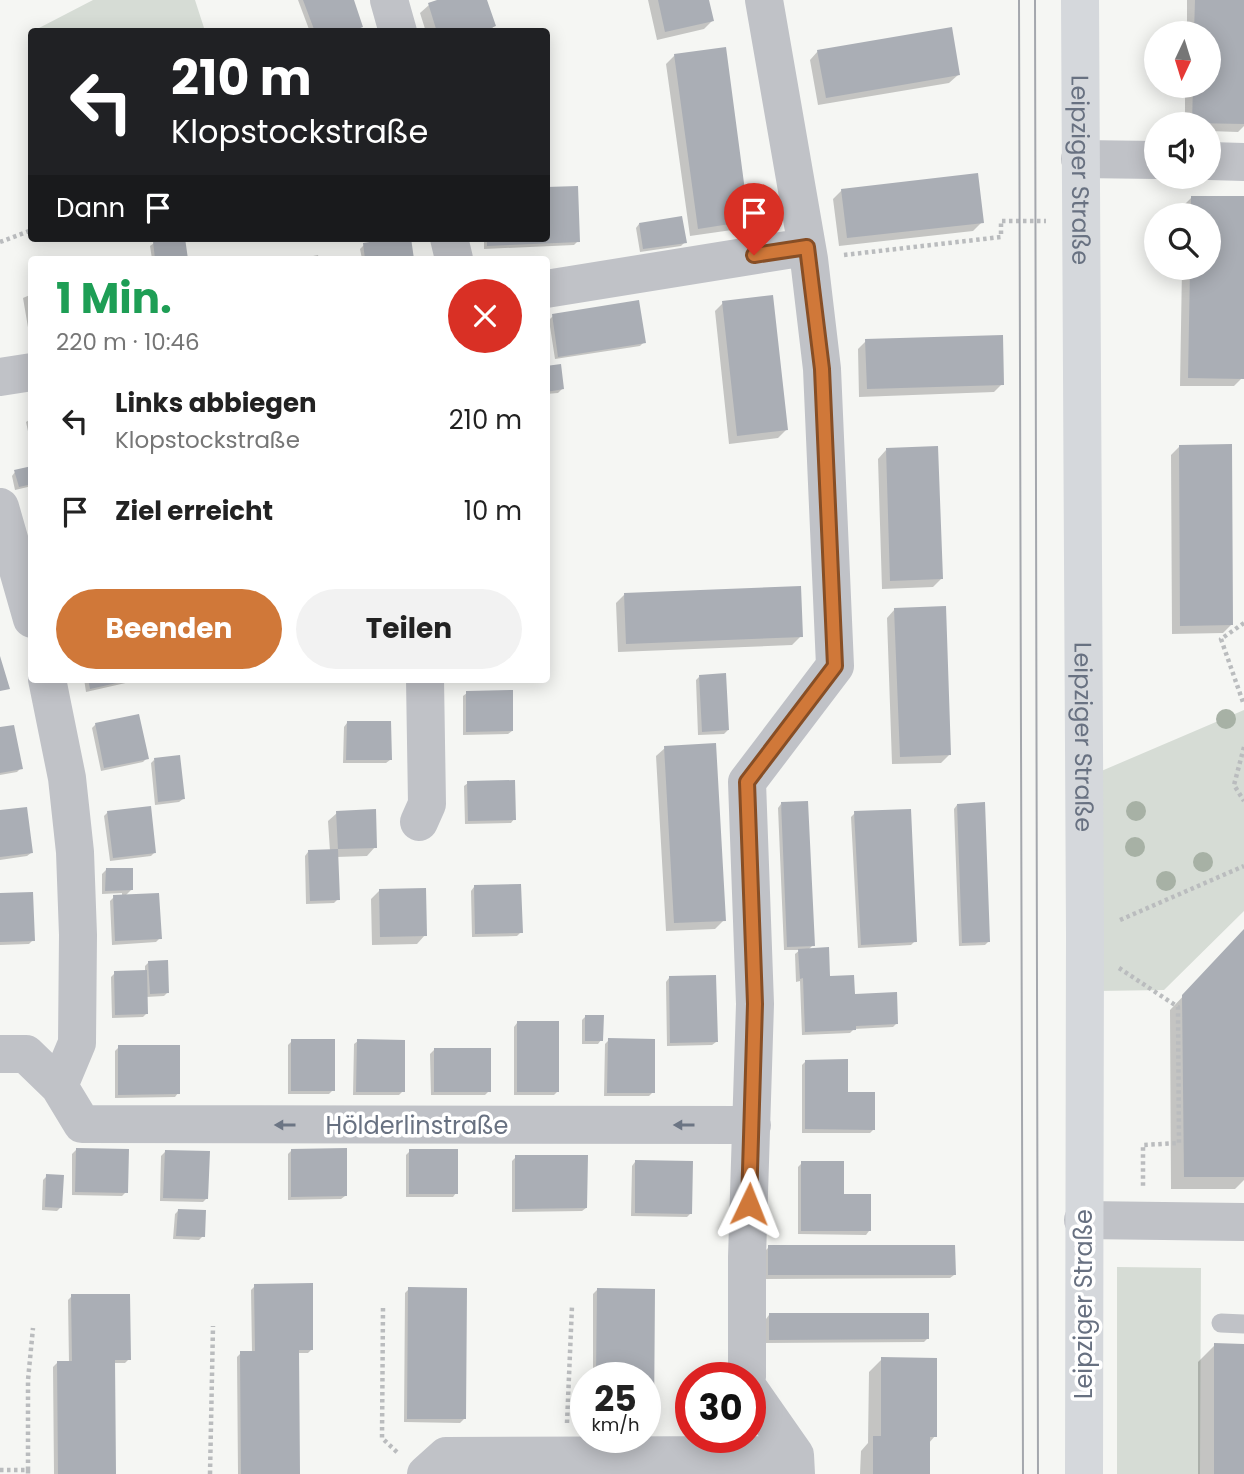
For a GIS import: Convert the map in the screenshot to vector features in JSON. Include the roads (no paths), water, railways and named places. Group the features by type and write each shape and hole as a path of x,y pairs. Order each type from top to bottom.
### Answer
{"street":[{"path":"389,0 397,28"},
{"path":"747,1362 747,1256 755,1004 747,782 835,666 822,369 822,251 764,0"},
{"name":"Leipziger Straße","path":"1080,0 1085,933 1084,1474"},
{"path":"1080,159 1144,160"},
{"path":"1221,161 1244,162"},
{"path":"550,288 822,251"},
{"path":"0,377 28,373"},
{"path":"0,507 28,605"},
{"path":"0,1054 26,1054 59,1086 78,1042 75,852 67,778 48,683"},
{"path":"419,822 427,804 425,683"},
{"name":"Hölderlinstraße","path":"59,1086 82,1124 752,1125"},
{"path":"1083,1220 1244,1222"},
{"path":"766,1416 796,1465"},
{"path":"414,1465 446,1456 565,1455 796,1465"}],"lane":[{"path":"1221,1323 1244,1324"}],"tram line":[{"path":"1019,0 1023,1474"},
{"path":"1035,0 1038,1474"}]}
